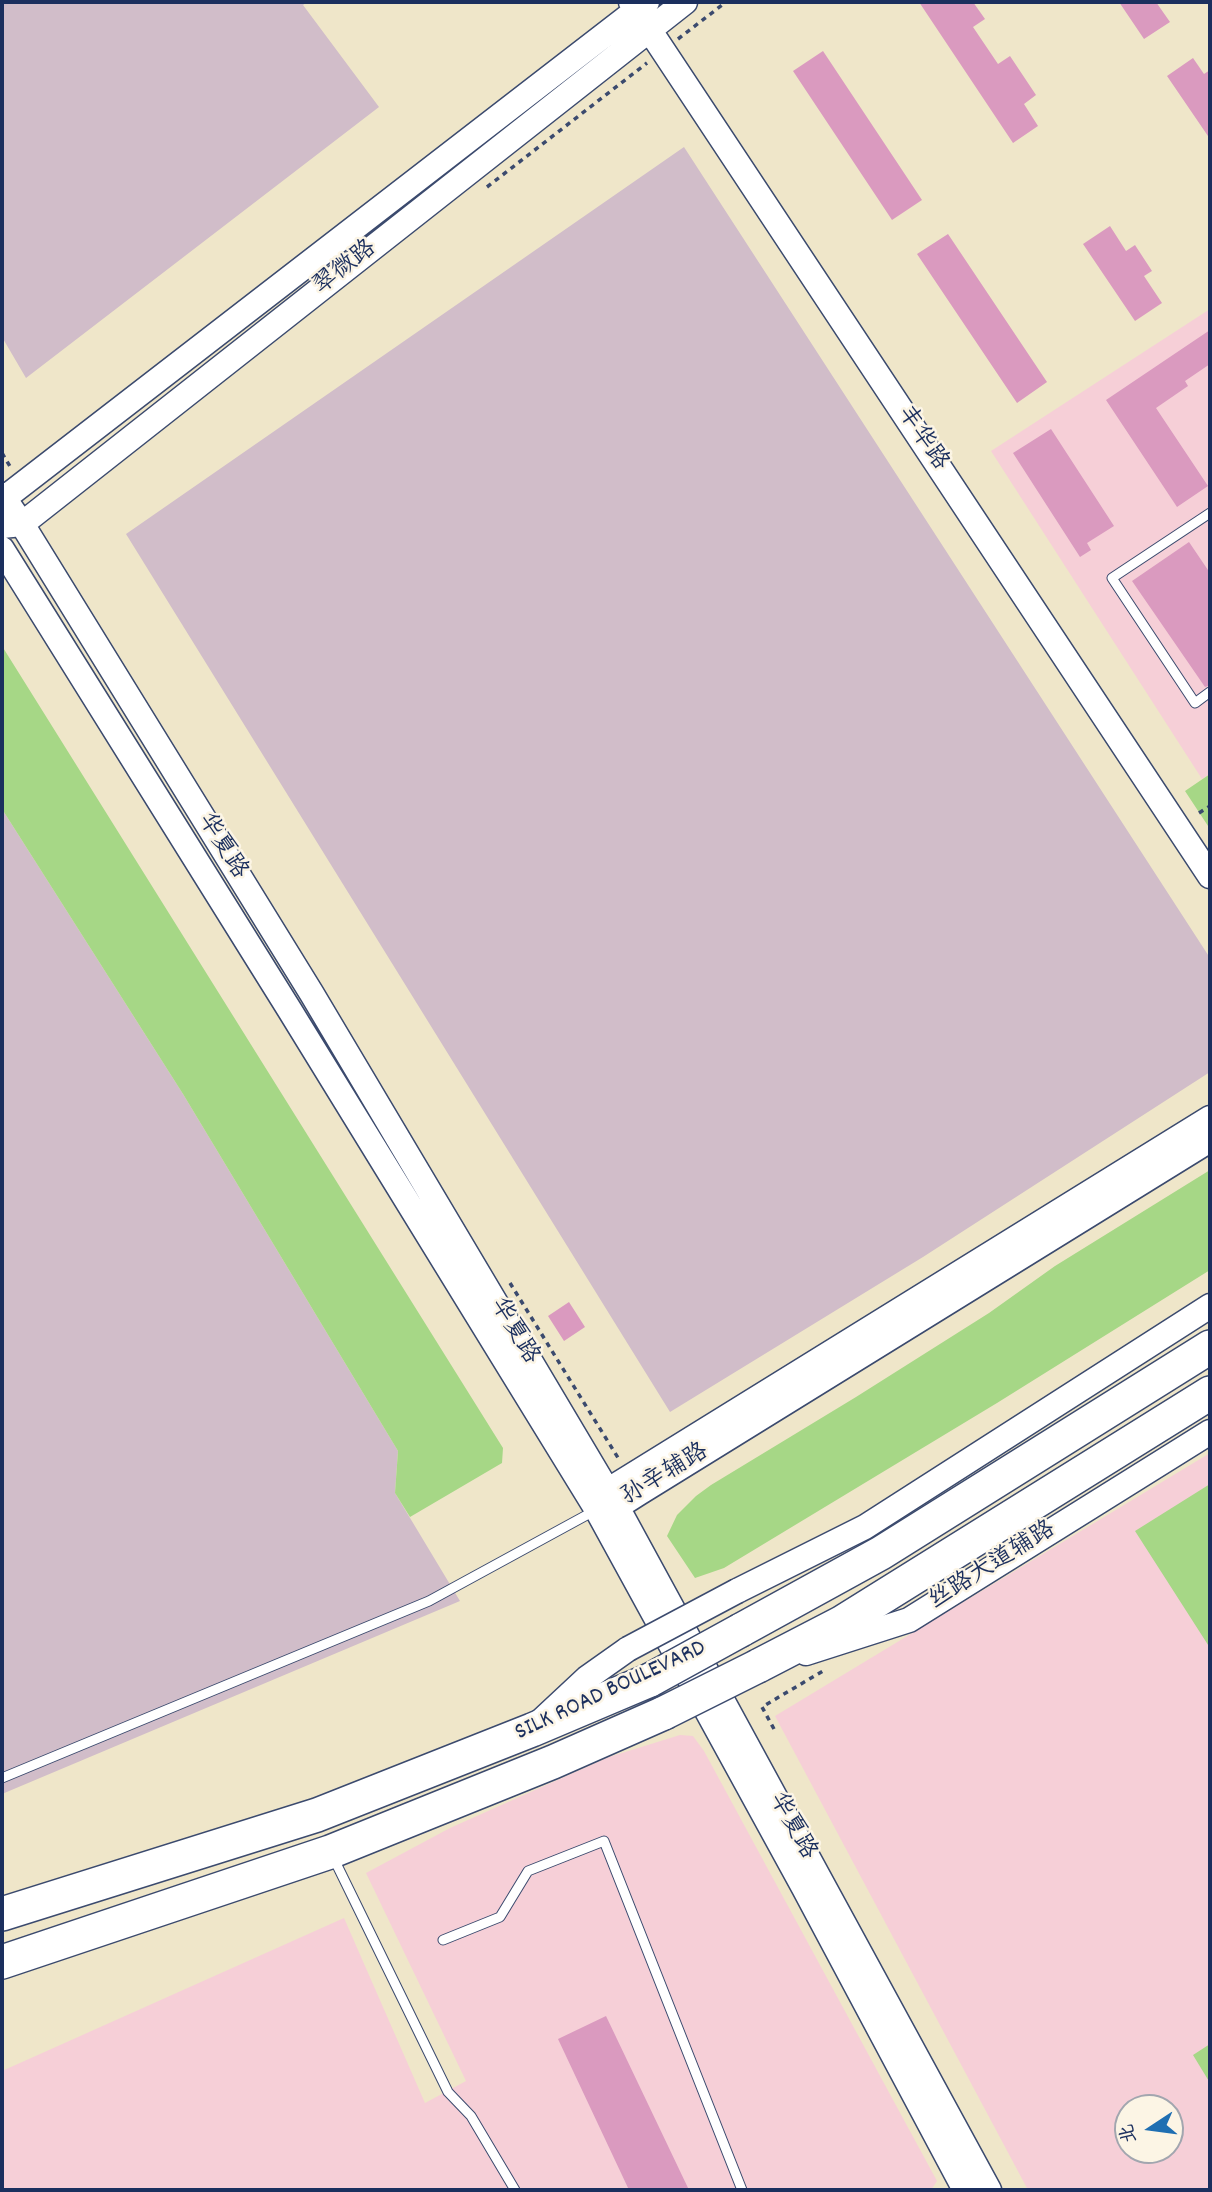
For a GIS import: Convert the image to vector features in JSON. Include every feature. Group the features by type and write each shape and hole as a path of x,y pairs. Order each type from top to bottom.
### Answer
{"highway":[{"name":"SILK ROAD BOULEVARD","path":"2,1914 317,1815 650,1680 741,1630 873,1540 1210,1347"},
{"name":"SILK ROAD BOULEVARD","path":"2,1962 330,1852 553,1762 664,1713 841,1623 1210,1393"}],"street":[{"name":"翠微路","path":"2,498 645,10 685,2"},
{"name":"翠微路","path":"12,525 645,10"},
{"name":"丰华路","path":"645,10 1210,852"},
{"name":"丰华路","path":"645,10 1210,876"},
{"name":"华夏路","path":"2,498 12,525 312,995 607,1502 989,2190"},
{"name":"华夏路","path":"2,549 289,1009 607,1502 804,1888 965,2190"},
{"name":"孙辛辅路","path":"607,1502 1210,1118"},
{"name":"孙辛辅路","path":"607,1502 1210,1140"},
{"path":"532,1730 587,1678 628,1649 737,1591 873,1540 1210,1306"},
{"name":"丝路大道辅路","path":"758,1666 909,1620 1210,1432"}],"lane":[{"path":"1210,513 1112,578 1195,703 1210,692"},
{"path":"2,1778 429,1601 607,1502"},
{"path":"443,1940 500,1917 527,1871 604,1842 742,2190"},
{"path":"330,1852 448,2092 471,2116 515,2190"}],"path":[{"path":"1199,813 1210,806"},
{"path":"762,1707 774,1729"}],"shaded area":[{"path":"2,2 307,2 303,5 379,107 26,378 2,337"},
{"path":"684,147 1210,958 1210,1072 923,1257 670,1412 126,534"},
{"path":"1210,309 1210,774 1202,779 991,451"},
{"path":"2,809 183,1094 398,1451 395,1493 460,1601 2,1794"},
{"path":"1210,1453 1210,2190 1028,2190 775,1716"},
{"path":"680,1735 693,1736 704,1751 937,2181 931,2190 2,2190 2,2071 344,1918 425,2103 466,2081 366,1873 450,1828 609,1757"}],"green space":[{"path":"2,646 503,1448 502,1463 410,1517 395,1493 398,1451 183,1094 2,809"},
{"path":"1210,774 1210,829 1185,791"},
{"path":"1210,1170 1210,1270 724,1568 695,1578 667,1536 677,1515 696,1496 989,1313 1055,1266"},
{"path":"1210,1484 1210,1648 1135,1531"},
{"path":"1210,2044 1210,2083 1193,2055"}],"building":[{"path":"919,2 973,2 985,19 973,27 998,64 1010,56 1036,95 1024,104 1038,126 1013,143"},
{"path":"1119,2 1156,2 1170,22 1144,39"},
{"path":"823,51 922,200 892,220 793,71"},
{"path":"1193,58 1204,74 1210,70 1210,139 1167,76"},
{"path":"1110,226 1126,251 1135,245 1152,271 1144,276 1162,303 1135,321 1083,244"},
{"path":"948,234 1047,382 1017,403 917,254"},
{"path":"1210,330 1210,364 1185,381 1188,386 1156,408 1208,486 1177,507 1106,400"},
{"path":"1051,429 1114,526 1087,543 1091,550 1080,557 1013,453"},
{"path":"1189,542 1210,573 1210,685 1205,687 1132,581"},
{"path":"569,1302 585,1327 564,1341 548,1316"},
{"path":"606,2016 689,2190 629,2190 558,2039"}]}
